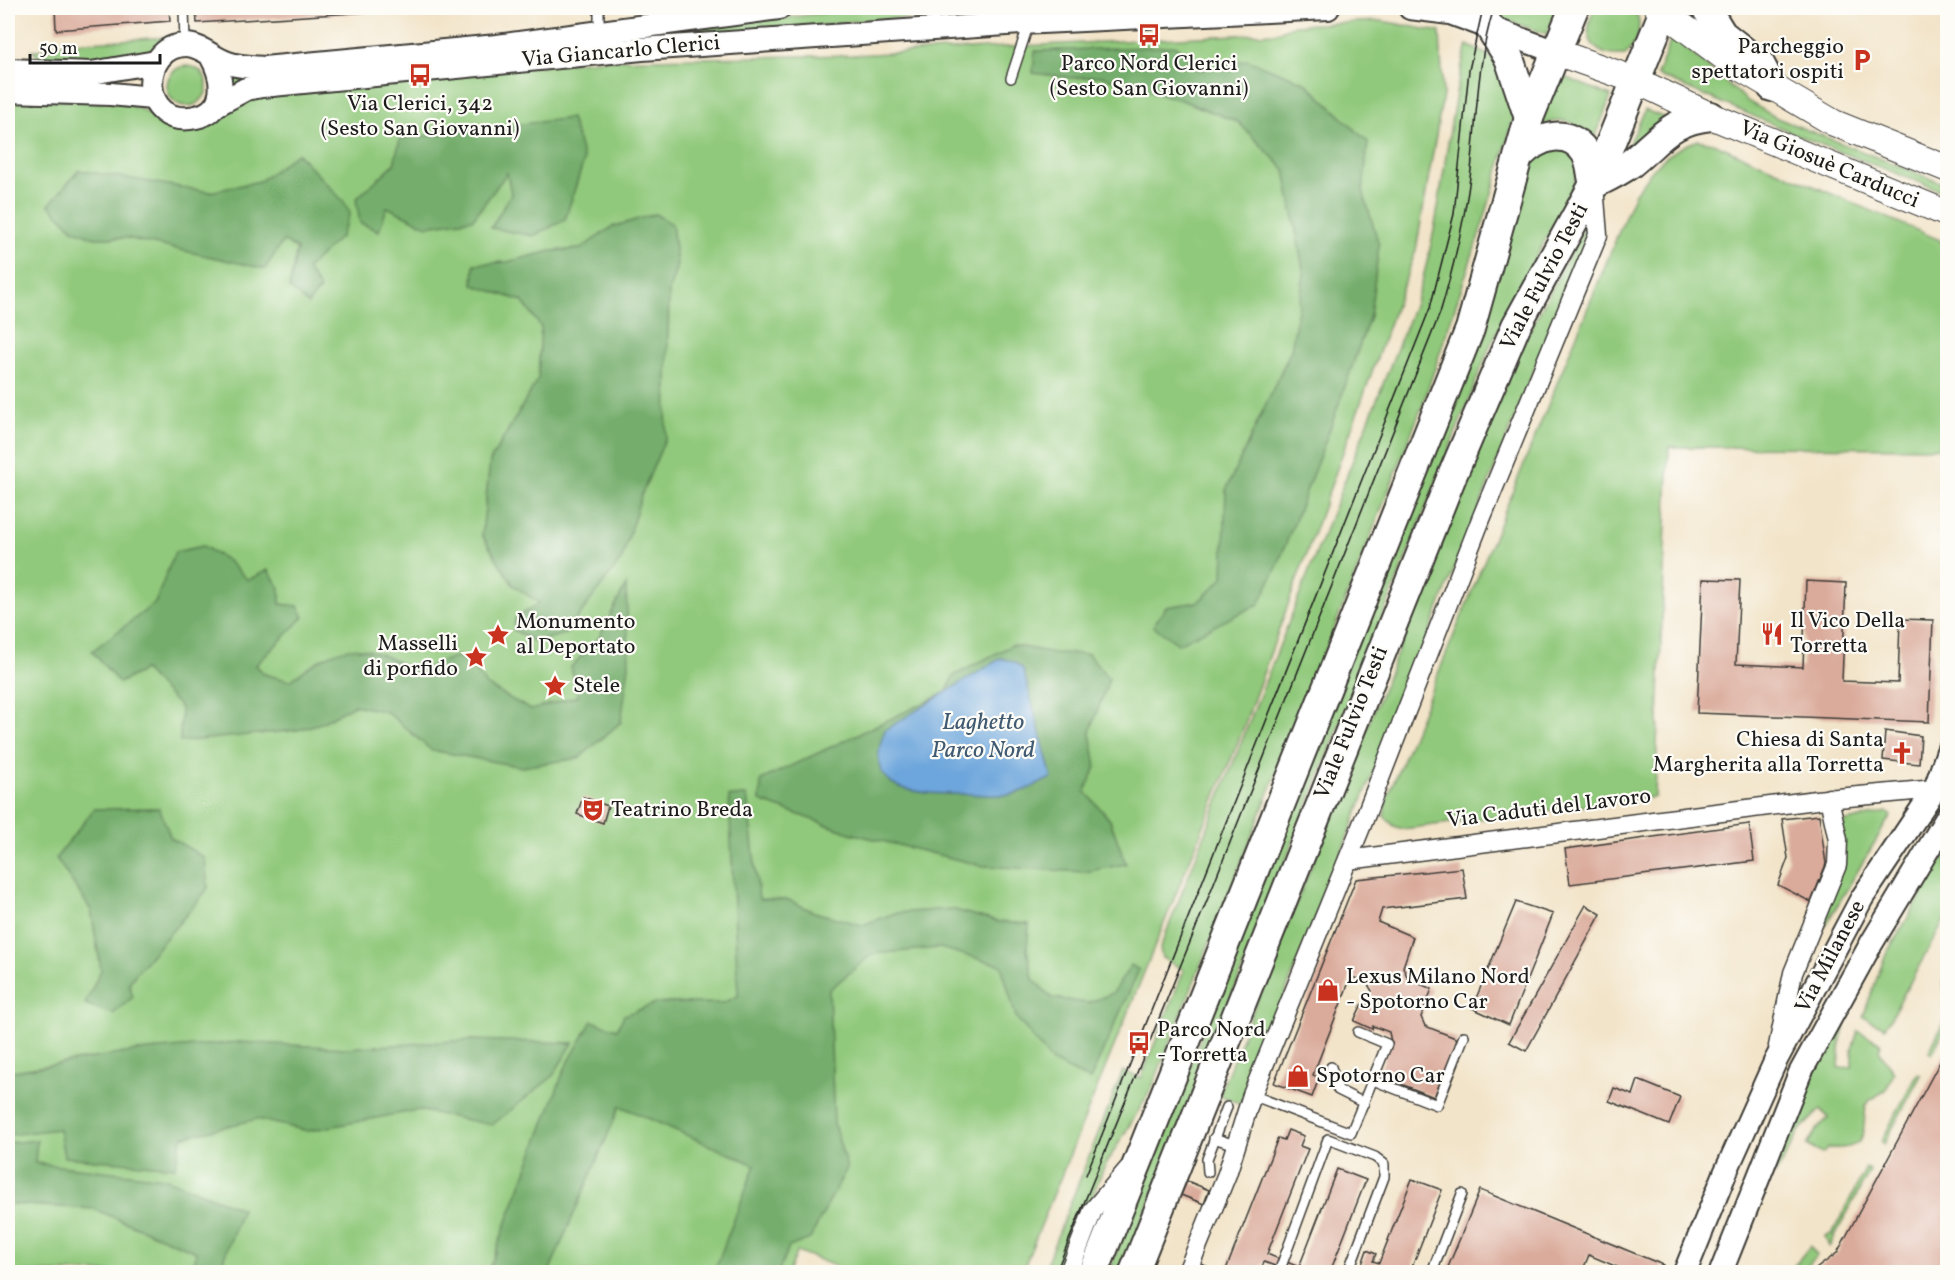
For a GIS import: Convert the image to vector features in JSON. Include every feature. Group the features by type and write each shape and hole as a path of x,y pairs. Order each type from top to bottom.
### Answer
{"main road":[{"name":"Viale Fulvio Testi","path":"1094,1272 1470,329 1529,118 1575,8"},
{"path":"1706,8 1722,34 1760,64 1772,87"},
{"name":"Viale Fulvio Testi","path":"1134,1272 1452,476 1516,326 1594,184 1663,9"},
{"name":"Via Giosuè Carducci","path":"1663,9 1732,63 1834,123 1947,169"},
{"path":"1489,26 1509,58 1529,118"},
{"path":"1556,52 1635,80"},
{"name":"Via Giosuè Carducci","path":"1635,80 1711,116 1947,214"},
{"path":"1520,155 1539,139 1557,136 1564,138 1584,151 1594,184 1627,166 1666,130 1682,121 1711,116"}],"street":[{"name":"Via Giancarlo Clerici","path":"212,56 229,64 264,68 496,46 599,19 769,8"},
{"name":"Via Giancarlo Clerici","path":"997,8 1029,23"},
{"path":"1029,23 1051,8"},
{"name":"Via Giancarlo Clerici","path":"218,104 246,90 262,86 642,49 1029,23 1328,8"},
{"path":"1410,8 1450,13 1556,52"},
{"path":"185,45 198,48 212,56 221,72 222,89 218,104 207,114 192,118 175,117 161,110 152,98 152,75 156,62 168,50 185,45"},
{"path":"8,70 91,73 156,62"},
{"path":"8,91 111,94 152,98"},
{"name":"Viale Fulvio Testi","path":"1195,1270 1252,1095 1348,860 1480,519 1598,235 1594,184"},
{"name":"Via Milanese","path":"1685,1272 1726,1171 1775,1062 1862,898 1941,792 1947,751"},
{"name":"Via Caduti del Lavoro","path":"1348,860 1829,798 1941,792"},
{"path":"1775,1062 1793,973 1837,866 1838,840 1829,798"},
{"name":"Via Milanese","path":"1721,1272 1790,1096 1814,1046 1947,816"},
{"name":"Viale Fulvio Testi","path":"1069,1272 1094,1210 1141,1154"}],"lane":[{"path":"184,8 185,45"},
{"path":"1011,78 1029,23"},
{"path":"1252,1095 1351,1133 1387,1044 1358,1032"},
{"path":"1373,1080 1437,1105 1464,1036"},
{"path":"1331,1067 1338,1090 1364,1103"},
{"path":"1208,1172 1206,1159 1227,1107"},
{"path":"1215,1138 1235,1145"},
{"path":"1279,1272 1328,1139 1375,1157 1384,1164 1384,1177 1348,1272"},
{"path":"1432,1272 1462,1194"}],"green space":[{"path":"865,8 992,8 997,13 857,21 739,36 231,87 230,76 233,74 512,51"},
{"path":"1470,8 1557,8 1547,34"},
{"path":"1595,8 1624,8 1638,16 1637,38 1633,47 1625,55 1604,53 1592,43 1589,28"},
{"path":"1382,21 1440,32 1443,95 1416,250 1242,732 1022,1272 850,1272 797,1251 788,1272 8,1272 8,98 123,103 143,110 172,128 188,130 210,126 233,103 262,93 598,60 852,55 1275,33 1295,25"},
{"path":"169,37 158,49 144,57 111,64 44,62 31,50 56,49 56,44"},
{"path":"1672,37 1749,102 1777,118 1947,185 1947,193 1807,139 1657,75"},
{"path":"1467,45 1492,57 1503,67 1517,107 1485,217 1423,404 1151,1090 1103,1169 1063,1272 1043,1272 1123,1071 1141,1078 1184,970 1162,958 1160,948 1415,303 1432,239 1453,109"},
{"path":"1177,46 1199,70 1247,60 1305,82 1368,142 1363,191 1379,245 1370,316 1277,567 1259,604 1178,644 1153,626 1166,607 1198,602 1223,578 1226,490 1291,350 1304,275 1285,170 1238,122 1181,100 1101,76 1071,78 1033,73 1035,51"},
{"path":"187,66 195,67 201,72 206,78 206,94 201,100 195,105 187,106 179,105 173,100 168,94 167,86 168,78 173,72 179,67"},
{"path":"1557,74 1611,96 1592,146 1582,130 1570,122 1556,121 1538,126"},
{"path":"1645,110 1665,118 1623,158"},
{"path":"571,118 584,160 565,220 533,236 491,228 511,194 507,173 473,219 427,226 387,207 379,231 360,223 356,199 394,164 400,139"},
{"path":"1698,140 1713,143 1940,240 1948,257 1947,448 1669,447 1655,797 1403,829 1394,826 1384,816 1386,801 1634,195 1647,176 1668,155"},
{"path":"1548,146 1573,154 1578,168 1573,186 1491,344 1122,1272 1109,1272 1486,313 1531,163"},
{"path":"297,153 344,202 350,213 341,236 307,269 320,289 308,304 289,288 297,249 283,241 265,269 127,238 95,238 73,229 49,205 79,170 210,192 260,181"},
{"path":"655,214 672,224 677,265 669,291 666,437 641,496 622,559 565,634 535,642 514,630 515,619 539,603 513,585 482,535 490,461 538,379 541,327 522,301 473,285 474,264 507,262 551,251 580,249 612,227"},
{"path":"1587,222 1592,224 1241,1104 1219,1095 1520,349"},
{"path":"203,546 227,560 248,580 268,570 280,588 280,604 298,606 304,617 256,665 264,674 290,681 326,657 340,651 354,649 382,655 421,674 434,664 458,656 475,668 486,685 531,710 578,696 571,667 598,639 626,585 629,665 621,722 579,758 522,767 431,750 387,712 354,705 321,723 298,730 180,742 181,708 144,670 119,683 92,651 155,603 175,552"},
{"path":"1012,645 1054,653 1088,654 1109,679 1090,732 1096,767 1085,791 1110,820 1126,864 1085,872 983,866 850,833 760,801 761,780 947,692 953,676"},
{"path":"729,796 747,796 759,899 789,900 814,912 862,925 895,913 951,909 999,922 1029,924 1027,949 1033,979 1052,998 1088,1003 1113,993 1131,965 1139,970 1090,1080 1052,1062 1016,1017 1001,965 940,948 872,954 829,990 834,1124 847,1168 810,1239 789,1247 778,1272 714,1272 755,1165 620,1106 549,1272 488,1272 565,1068 592,1021 617,1029 624,1015 657,1003 722,1003 738,996"},
{"path":"159,808 171,838 205,858 208,888 129,983 133,997 113,1014 85,1004 101,970 91,910 56,858 94,809"},
{"path":"1887,812 1891,815 1812,948 1843,822"},
{"path":"1947,852 1947,915 1885,1028 1863,1017 1885,956"},
{"path":"1947,969 1947,1025 1932,1054 1929,1052 1945,1019 1944,982"},
{"path":"1857,987 1841,1039 1839,1068 1852,1067 1852,1049 1858,1031 1881,1043 1879,1051 1894,1072 1886,1090 1870,1100 1866,1106 1863,1134 1856,1144 1850,1147 1829,1148 1822,1154 1807,1145 1817,1129 1828,1118 1821,1109 1800,1130 1775,1175 1770,1173 1808,1081"},
{"path":"472,1040 573,1043 552,1077 492,1125 418,1110 308,1131 257,1119 182,1137 175,1167 64,1157 59,1129 8,1135 8,1072 137,1051 239,1042 345,1048"},
{"path":"1917,1074 1921,1075 1884,1144 1881,1142"},
{"path":"37,1140 35,1163 164,1178 242,1209 223,1260 238,1272 193,1272 196,1252 94,1209 8,1204 8,1143"},
{"path":"1866,1168 1870,1170 1829,1247 1825,1236 1832,1234"},
{"path":"1810,1246 1817,1255 1803,1272 1789,1272"}],"water":[{"name":"Laghetto Parco Nord","path":"1001,658 1014,662 1023,669 1052,778 1018,793 1007,795 913,791 887,779 880,767 879,751 885,730"}],"building":[{"path":"55,8 169,8 170,21 56,30"},
{"path":"196,8 398,8 399,10 197,23"},
{"path":"1703,579 1740,580 1736,664 1803,667 1806,581 1846,583 1842,681 1898,683 1900,619 1933,620 1929,722 1697,713"},
{"name":"Chiesa di Santa Margherita alla Torretta","path":"1885,731 1921,736 1919,764 1883,760"},
{"name":"Teatrino Breda","path":"583,797 608,806 603,823 577,814"},
{"path":"1819,815 1826,864 1811,902 1778,885 1788,858 1782,819"},
{"path":"1749,824 1754,861 1570,884 1565,849"},
{"path":"1462,868 1467,899 1382,909 1378,922 1413,937 1403,967 1408,979 1432,989 1421,1017 1425,1026 1458,1039 1434,1097 1378,1075 1391,1042 1389,1032 1373,1026 1372,1029 1354,1021 1362,1004 1366,1005 1372,991 1366,981 1351,977 1313,1075 1319,1078 1312,1097 1274,1083 1356,879"},
{"path":"1516,902 1553,914 1509,1025 1472,1008"},
{"path":"1586,905 1601,914 1526,1051 1509,1042"},
{"path":"1948,1047 1948,1272 1812,1272 1837,1253"},
{"path":"1638,1080 1680,1097 1669,1125 1609,1101 1614,1088 1633,1095"},
{"path":"1288,1130 1304,1136 1300,1146 1308,1149 1267,1254 1299,1267 1337,1169 1366,1180 1330,1272 1292,1272 1264,1262 1260,1272 1225,1272 1278,1138 1284,1140"},
{"path":"1412,1179 1442,1190 1410,1272 1360,1270 1367,1250 1376,1254 1373,1261 1379,1263"},
{"path":"1187,1181 1209,1190 1204,1204 1181,1195"},
{"path":"1480,1190 1663,1265 1660,1272 1629,1272 1589,1255 1582,1272 1446,1272"}],"tram line":[{"path":"1086,1175 1430,308 1454,214 1469,70 1483,8"},
{"path":"1056,1272 1208,898 1440,313 1466,206 1478,88 1484,48 1494,8"}],"place":[{"name":"Parco Nord Clerici (Sesto San Giovanni)","path":"1149,35"},
{"name":"Parcheggio spettatori ospiti","path":"1862,60"},
{"name":"Via Clerici, 342 (Sesto San Giovanni)","path":"420,75"},
{"name":"Il Vico Della Torretta","path":"1772,634"},
{"name":"Monumento al Deportato","path":"498,635"},
{"name":"Masselli di porfido","path":"476,657"},
{"name":"Stele","path":"555,686"},
{"name":"Chiesa di Santa Margherita alla Torretta","path":"1902,753"},
{"name":"Teatrino Breda","path":"593,810"},
{"name":"Lexus Milano Nord - Spotorno Car","path":"1328,990"},
{"name":"Parco Nord - Torretta","path":"1139,1043"},
{"name":"Spotorno Car","path":"1298,1076"}]}
